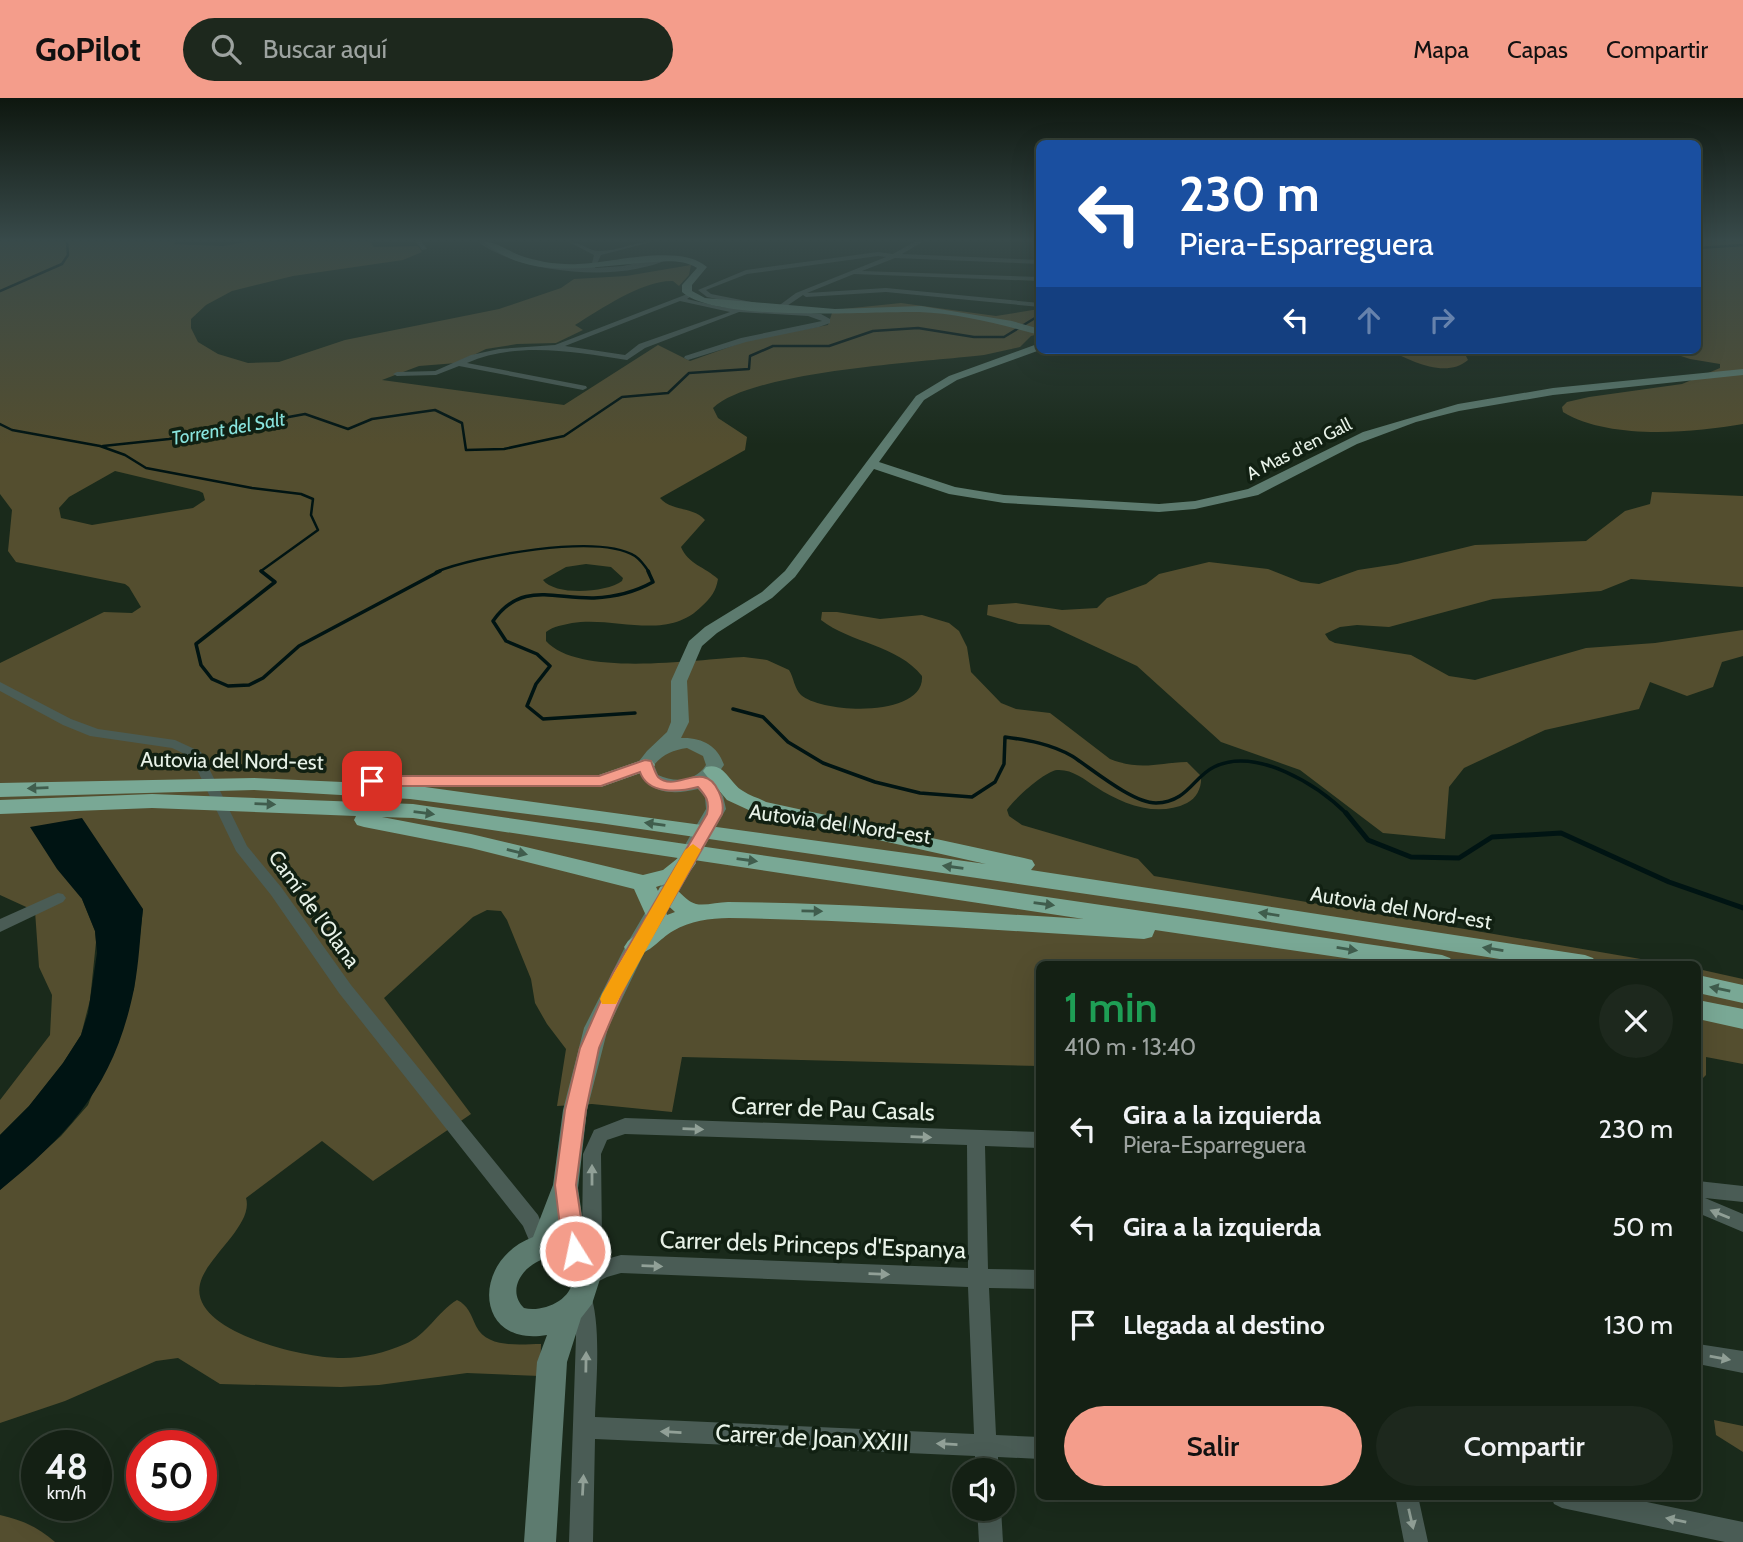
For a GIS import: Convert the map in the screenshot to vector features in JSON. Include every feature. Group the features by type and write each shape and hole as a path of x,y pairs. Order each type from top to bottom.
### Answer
{"highway":[{"path":"254,784 317,780 565,783 601,781 645,765"},
{"path":"707,776 734,795 776,811 1190,901"},
{"name":"Autovia del Nord-est","path":"0,790 254,784 410,792 599,816 1190,901 1566,961"},
{"name":"Autovia del Nord-est","path":"0,807 152,801 412,811 1423,961"},
{"path":"307,805 345,816 471,841 643,883 671,875 677,877 678,904 695,913"},
{"path":"643,883 656,914"},
{"path":"636,947 666,925 695,913 719,910 821,911 1146,932 1255,935"},
{"path":"1701,986 1743,994"},
{"path":"1701,1011 1743,1019"}],"main road":[{"path":"785,309 835,312 910,309"},
{"path":"923,309 1012,324 1036,331"},
{"path":"680,722 699,746 715,758 707,776 691,785 667,786 650,778 645,765 649,757 663,748 675,734 680,722 679,681 695,644 710,630 779,585 916,402 953,378 1036,347"},
{"name":"A Mas d'en Gall","path":"871,464 952,490 995,498 1159,508 1184,507 1235,499 1365,435 1442,411 1524,396 1743,372"},
{"path":"663,748 677,744 699,746"},
{"path":"540,1542 552,1362 579,1281 566,1185 575,1110 590,1048 605,1008 636,947 715,814 717,805 707,776"},
{"path":"542,1246 566,1185"},
{"path":"542,1246 565,1246 579,1281 549,1322 533,1324 517,1319 507,1311 502,1300 502,1286 509,1268 528,1251 542,1246"},
{"path":"533,1324 552,1362"}],"street":[{"path":"556,347 652,309"},
{"path":"688,358 744,340 819,325 827,321 821,316 808,314 728,309"},
{"path":"397,374 436,373 474,357 499,351 556,347 627,358 642,346 740,311"},
{"path":"461,364 583,388"},
{"name":"Camí de l'Olana","path":"0,686 67,722 95,733 175,744 200,760 237,842 276,891 345,989 531,1221 542,1246"},
{"path":"0,926 58,898"},
{"name":"Carrer de Pau Casals","path":"579,1281 592,1241 592,1154 600,1135 625,1126 1036,1140"},
{"path":"976,1139 978,1277 986,1458"},
{"path":"1701,1189 1743,1194"},
{"path":"1701,1205 1743,1223"},
{"name":"Carrer dels Princeps d'Espanya","path":"579,1281 602,1269 621,1264 1036,1280"},
{"path":"579,1281 586,1337 581,1542"},
{"path":"1701,1355 1743,1362"},
{"name":"Carrer de Joan XXIII","path":"585,1428 1036,1448"},
{"path":"1407,1500 1416,1542"},
{"path":"1581,1500 1743,1534"},
{"path":"990,1521 991,1542"}],"shaded area":[{"path":"0,309 201,309 191,319 191,328 198,342 218,354 248,363 279,362 345,340 497,309 601,309 575,325 583,330 556,343 517,344 486,349 457,363 419,366 382,380 564,405 658,345 690,361 749,340 828,325 833,310 948,309 996,316 1036,309 1036,335 1020,347 984,355 882,365 800,377 733,395 713,408 718,418 747,437 745,450 660,498 705,520 681,547 692,561 718,579 710,597 688,617 673,623 572,623 546,632 546,641 562,652 611,663 669,663 744,657 767,660 789,670 801,695 813,701 830,706 871,708 907,699 919,690 922,676 900,657 833,628 821,620 822,612 880,619 922,615 949,623 959,631 967,647 971,672 1001,703 1016,709 1050,713 1110,759 1131,765 1187,762 1201,776 1198,792 1191,801 1176,807 1152,809 1128,803 1073,773 1057,770 1045,775 1030,787 1007,810 1009,816 1022,825 1138,859 1154,876 1652,961 1036,961 1036,1066 682,1057 672,1112 592,1104 557,1106 566,1049 535,1003 531,979 507,920 501,911 487,910 473,917 384,998 471,1114 373,1181 322,1141 246,1198 247,1208 237,1230 204,1274 200,1284 201,1301 212,1316 230,1329 252,1339 301,1353 346,1358 380,1353 413,1340 457,1300 467,1308 476,1326 488,1339 505,1344 541,1344 540,1376 467,1373 379,1385 341,1387 220,1384 178,1358 156,1361 65,1401 0,1423 0,1190 61,1136 88,1105 134,989 143,909 82,899 95,931 96,942 90,1000 81,1035 29,1106 0,1135 0,1100 50,1035 52,995 39,967 35,911 0,895 0,663 104,612 132,613 141,607 125,584 16,562 8,551 12,510 0,494","holes":["115,471 203,493 205,500 193,508 92,525 61,518 59,508 69,497","586,564 611,567 623,578 615,585 605,588 569,591 558,589 543,580 566,567"]},
{"path":"1701,309 1743,309 1743,424 1699,430 1651,432 1603,427 1563,412 1562,407 1567,402 1682,384 1720,368 1720,364 1675,354 1701,354"},
{"path":"1398,354 1465,354 1468,360 1449,368 1418,363"},
{"path":"1652,492 1743,496 1743,587 1631,579 1601,591 1493,599 1389,627 1357,625 1340,627 1325,634 1335,643 1411,655 1449,676 1475,680 1586,648 1655,643 1743,630 1743,656 1722,662 1713,687 1687,696 1650,682 1639,709 1545,730 1464,768 1449,787 1445,839 1383,833 1300,770 1221,742 1137,666 1049,625 1019,624 987,615 988,605 1016,603 1062,610 1097,608 1107,598 1146,584 1159,574 1209,562 1268,569 1301,582 1319,584 1358,570 1397,564 1475,545 1586,541 1625,511 1650,504"},
{"path":"82,818 143,909 134,989 115,1052 87,1103 49,1147 0,1190 0,1135 29,1106 81,1035 88,1013 97,953 95,931 82,899 57,869 30,827"},
{"path":"1701,970 1743,979 1743,1064 1706,1057 1706,1075 1701,1080"},
{"path":"1714,1420 1743,1426 1743,1452 1716,1435"},
{"path":"0,1515 29,1525 55,1542 0,1542"}],"waterway":[{"name":"Torrent del Salt","path":"103,446 169,439 305,414 348,429 372,419 435,410 462,423 466,450 504,449 564,436 622,397 668,393 689,373 749,369 750,356 773,346 829,346 873,331 918,328 974,337 1004,337 1036,318"},
{"path":"0,424 12,430 100,446 125,455 146,468 252,488 301,494 313,499 311,515 318,530 261,571"},
{"path":"436,572 506,554 566,547 617,549 635,556 649,572"},
{"path":"261,571 275,582 196,644 201,665 212,679 228,686 249,685 263,678 299,646 440,571"},
{"path":"635,713 543,719 527,706 536,684 550,666 537,654 506,641 493,621 504,609 526,596 594,598 632,591 653,582 648,571"},
{"path":"733,709 763,717 788,742 823,763 875,782 920,793 972,797 995,782 1004,764 1005,737 1056,748 1112,784 1146,801 1167,802 1183,794 1214,767 1248,761 1267,765 1303,781 1347,814"},
{"path":"1347,814 1368,840 1411,857 1459,858 1492,837 1561,833 1669,882 1743,908"}],"slow traffic":[{"path":"609,999 693,850"}],"route":[{"path":"372,781 601,781 645,765 650,778 657,783 679,787 701,781 714,796 717,805 715,814 622,973 596,1028 575,1110 566,1185 575,1251"}]}
